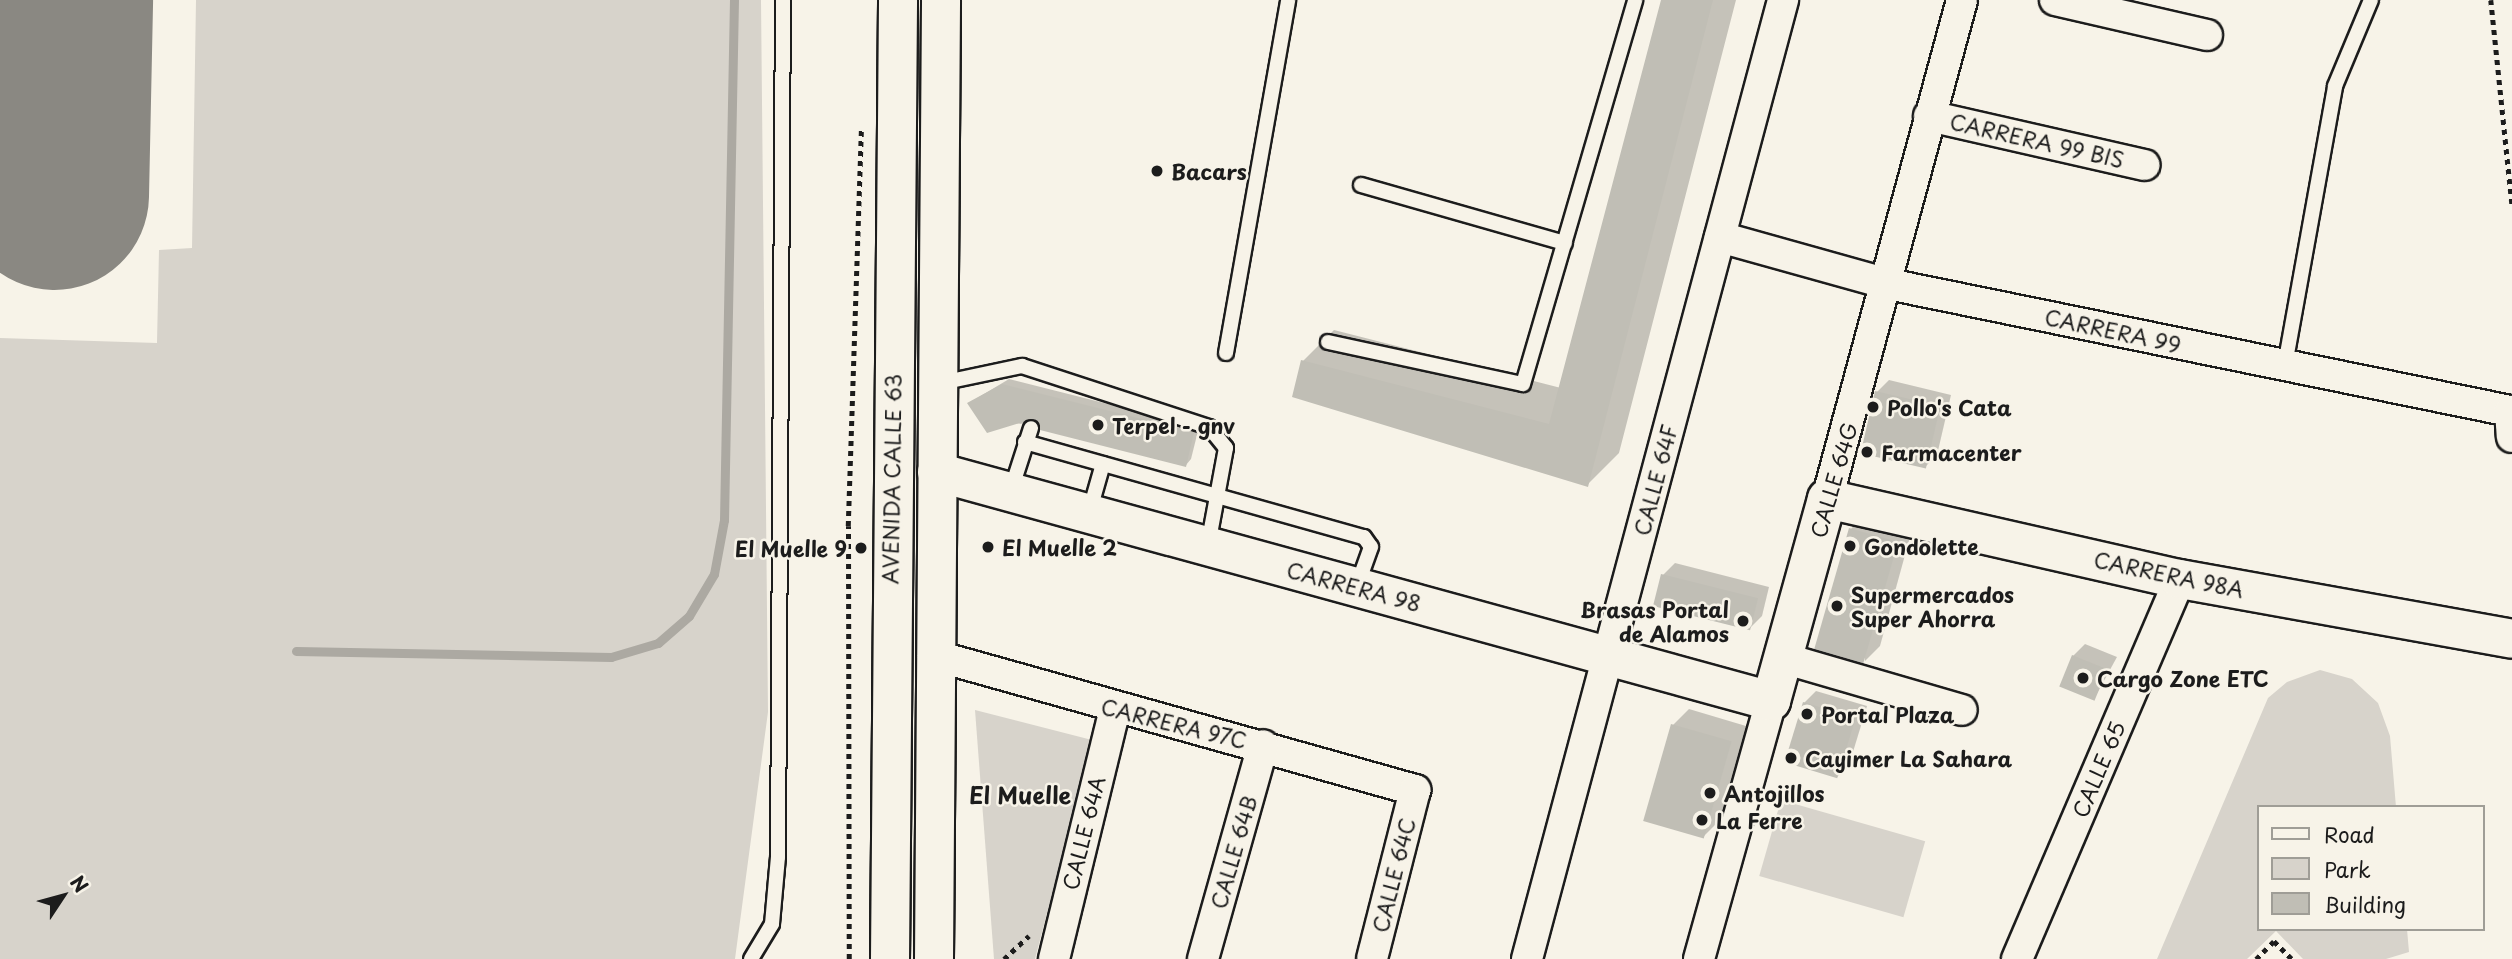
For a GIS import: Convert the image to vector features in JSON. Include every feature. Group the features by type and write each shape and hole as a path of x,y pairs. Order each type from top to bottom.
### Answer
{"main road":[{"name":"AVENIDA CALLE 63","path":"890,959 898,0"},
{"path":"934,959 933,655 941,0"},
{"name":"CARRERA 98","path":"937,472 1609,653 1772,701"},
{"name":"CARRERA 98A","path":"1827,499 2180,579 2512,639"},
{"name":"CALLE 64G","path":"1772,701 1827,499"}],"street":[{"name":"CALLE 64F","path":"1527,959 1783,0"},
{"name":"CALLE 64G","path":"1827,499 1888,284 1929,116 1962,0"},
{"path":"2055,0 2207,35"},
{"name":"CARRERA 99 BIS","path":"1929,116 2146,165"},
{"name":"CARRERA 99","path":"1720,237 1888,284 2285,365 2511,424"},
{"name":"CALLE 65","path":"2017,959 2180,579"},
{"name":"CARRERA 97C","path":"933,655 1115,709 1263,745 1415,790"},
{"path":"1783,658 1962,710"},
{"name":"CALLE 64G","path":"1699,959 1772,701"},
{"name":"CALLE 64A","path":"1054,959 1115,709"},
{"name":"CALLE 64B","path":"1203,959 1263,745"},
{"name":"CALLE 64C","path":"1372,959 1415,790"}],"lane":[{"path":"751,959 772,925 778,857 783,0"},
{"path":"1226,353 1287,0"},
{"path":"1328,342 1523,384 1635,0"},
{"path":"2285,365 2332,99 2371,0"},
{"path":"1361,185 1565,243"},
{"path":"937,384 998,367 1046,375 1209,427 1226,448 1222,496 1207,546"},
{"path":"1041,391 1046,375"},
{"path":"1010,493 1031,428"},
{"path":"1025,442 1364,537 1371,547 1356,587"},
{"path":"1089,514 1103,464"}],"path":[{"path":"2491,0 2512,204"},
{"path":"849,959 848,526 862,111"},
{"path":"2256,959 2274,941 2292,959"}],"green space":[{"path":"196,0 761,0 768,712 735,959 0,959 0,338 157,343 159,250 192,248"},
{"path":"2320,670 2352,679 2378,703 2390,736 2396,805 2256,805 2256,931 2276,931 2247,959 2157,959 2268,698 2287,682"},
{"path":"975,710 1092,740 1035,959 994,959"},
{"path":"1781,800 1925,841 1903,917 1759,876"},
{"path":"2276,931 2407,931 2409,952 2386,959 2303,959"}],"building":[{"path":"1661,0 1713,0 1588,487 1292,397 1301,360 1549,424"},
{"name":"Terpel - gnv","path":"1002,384 1194,432 1186,467 1040,430 1033,419 987,433 967,403"},
{"path":"1875,391 1940,406 1926,468 1861,453"},
{"path":"1849,528 1898,542 1863,663 1814,649"},
{"path":"1661,574 1758,598 1750,630 1653,606"},
{"name":"Cargo Zone ETC","path":"2072,655 2107,669 2094,701 2059,687"},
{"path":"1803,702 1856,718 1837,778 1785,762"},
{"path":"1671,724 1732,741 1704,838 1643,821"}],"waterway":[{"path":"296,651 611,657 658,643 689,616 714,574 724,520 734,0"}],"taxiway":[{"path":"0,123 44,72 57,0"}],"runway":[{"path":"54,195 58,0"}],"place":[{"name":"Bacars","path":"1157,171"},
{"name":"Pollo's Cata","path":"1873,407"},
{"name":"Terpel - gnv","path":"1098,425"},
{"name":"Farmacenter","path":"1867,452"},
{"name":"Gondolette","path":"1850,546"},
{"name":"El Muelle 2","path":"988,547"},
{"name":"El Muelle 9","path":"861,548"},
{"name":"Supermercados Super Ahorra","path":"1837,606"},
{"name":"Brasas Portal de Alamos","path":"1743,621"},
{"name":"Cargo Zone ETC","path":"2083,678"},
{"name":"Portal Plaza","path":"1807,714"},
{"name":"Cayimer La Sahara","path":"1791,758"},
{"name":"Antojillos","path":"1710,793"},
{"name":"La Ferre","path":"1702,820"}],"district":[{"name":"El Muelle","path":"1020,795"}]}
